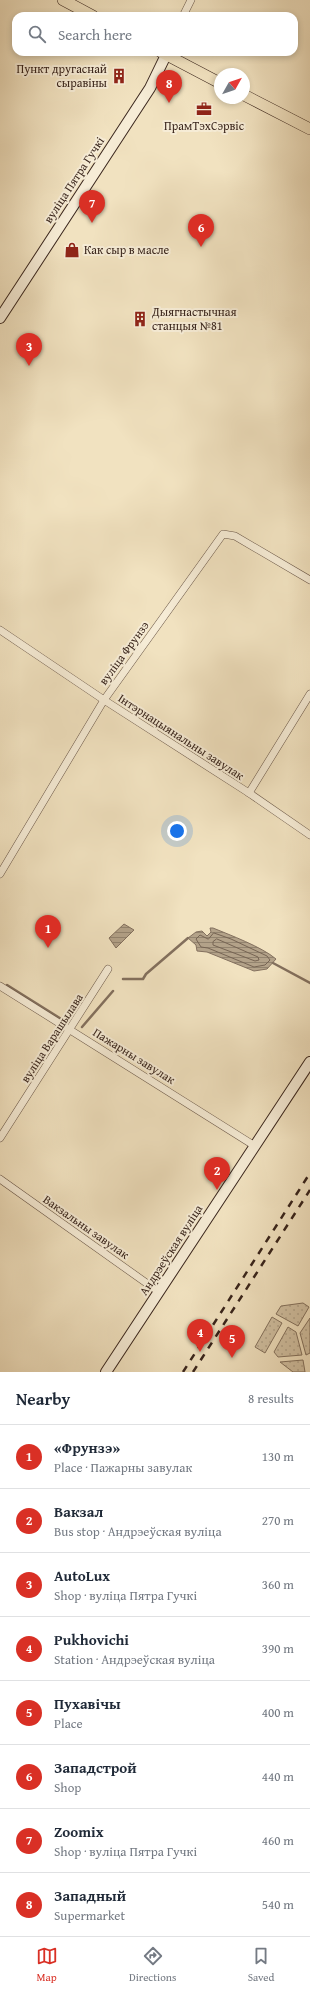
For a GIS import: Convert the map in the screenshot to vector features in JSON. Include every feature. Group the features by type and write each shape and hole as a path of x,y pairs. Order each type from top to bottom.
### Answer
{"main road":[{"path":"63,0 86,12"},
{"name":"вуліца Пятра Гучкі","path":"0,318 150,88 164,56"},
{"path":"170,56 214,80"},
{"path":"250,98 310,129"},
{"name":"Андрэеўская вуліца","path":"106,1372 310,1062"}],"street":[{"path":"185,12 191,0"},
{"name":"вуліца Фрунзэ","path":"0,874 104,700 223,534 235,536 310,580"},
{"name":"Інтэрнацыянальны завулак","path":"0,630 104,700 249,793 310,835"},
{"path":"249,793 310,694"},
{"name":"вуліца Варашылава","path":"0,1138 71,1030 108,969"},
{"name":"Пажарны завулак","path":"0,986 255,1146"},
{"name":"Вакзальны завулак","path":"0,1179 159,1292"}],"shaded area":[{"path":"303,1303 309,1307 298,1326 276,1314 281,1306"},
{"path":"272,1317 282,1323 265,1353 255,1347"},
{"path":"310,1318 310,1353 306,1355 300,1333"},
{"path":"288,1327 296,1332 302,1355 278,1357 274,1352"},
{"path":"303,1360 305,1372 293,1372 280,1362"}],"water":[{"path":"124,924 134,930 116,948 109,938"},
{"path":"210,928 246,942 263,950 276,959 267,969 254,971 207,952 197,951 196,945 188,938 196,932 202,931 207,936 211,932"}],"waterway":[{"path":"123,979 143,979 146,974 188,938"},
{"path":"273,963 310,983"},
{"path":"7,985 66,1022"},
{"path":"82,1027 113,991"}],"railway":[{"path":"183,1372 310,1173"},
{"path":"193,1372 310,1190"}],"place":[{"name":"Пункт другаснай сыравіны","path":"119,76"},
{"name":"Западный","path":"169,103"},
{"name":"ПрамТэхСэрвіс","path":"204,109"},
{"name":"Zoomix","path":"92,223"},
{"name":"Западстрой","path":"201,247"},
{"name":"Как сыр в масле","path":"72,250"},
{"name":"Дыягнастычная станцыя №81","path":"140,319"},
{"name":"AutoLux","path":"29,366"},
{"name":"«Фрунзэ»","path":"48,948"},
{"name":"Вакзал","path":"217,1190"},
{"name":"Pukhovichi","path":"200,1352"},
{"name":"Пухавічы","path":"232,1358"}]}
